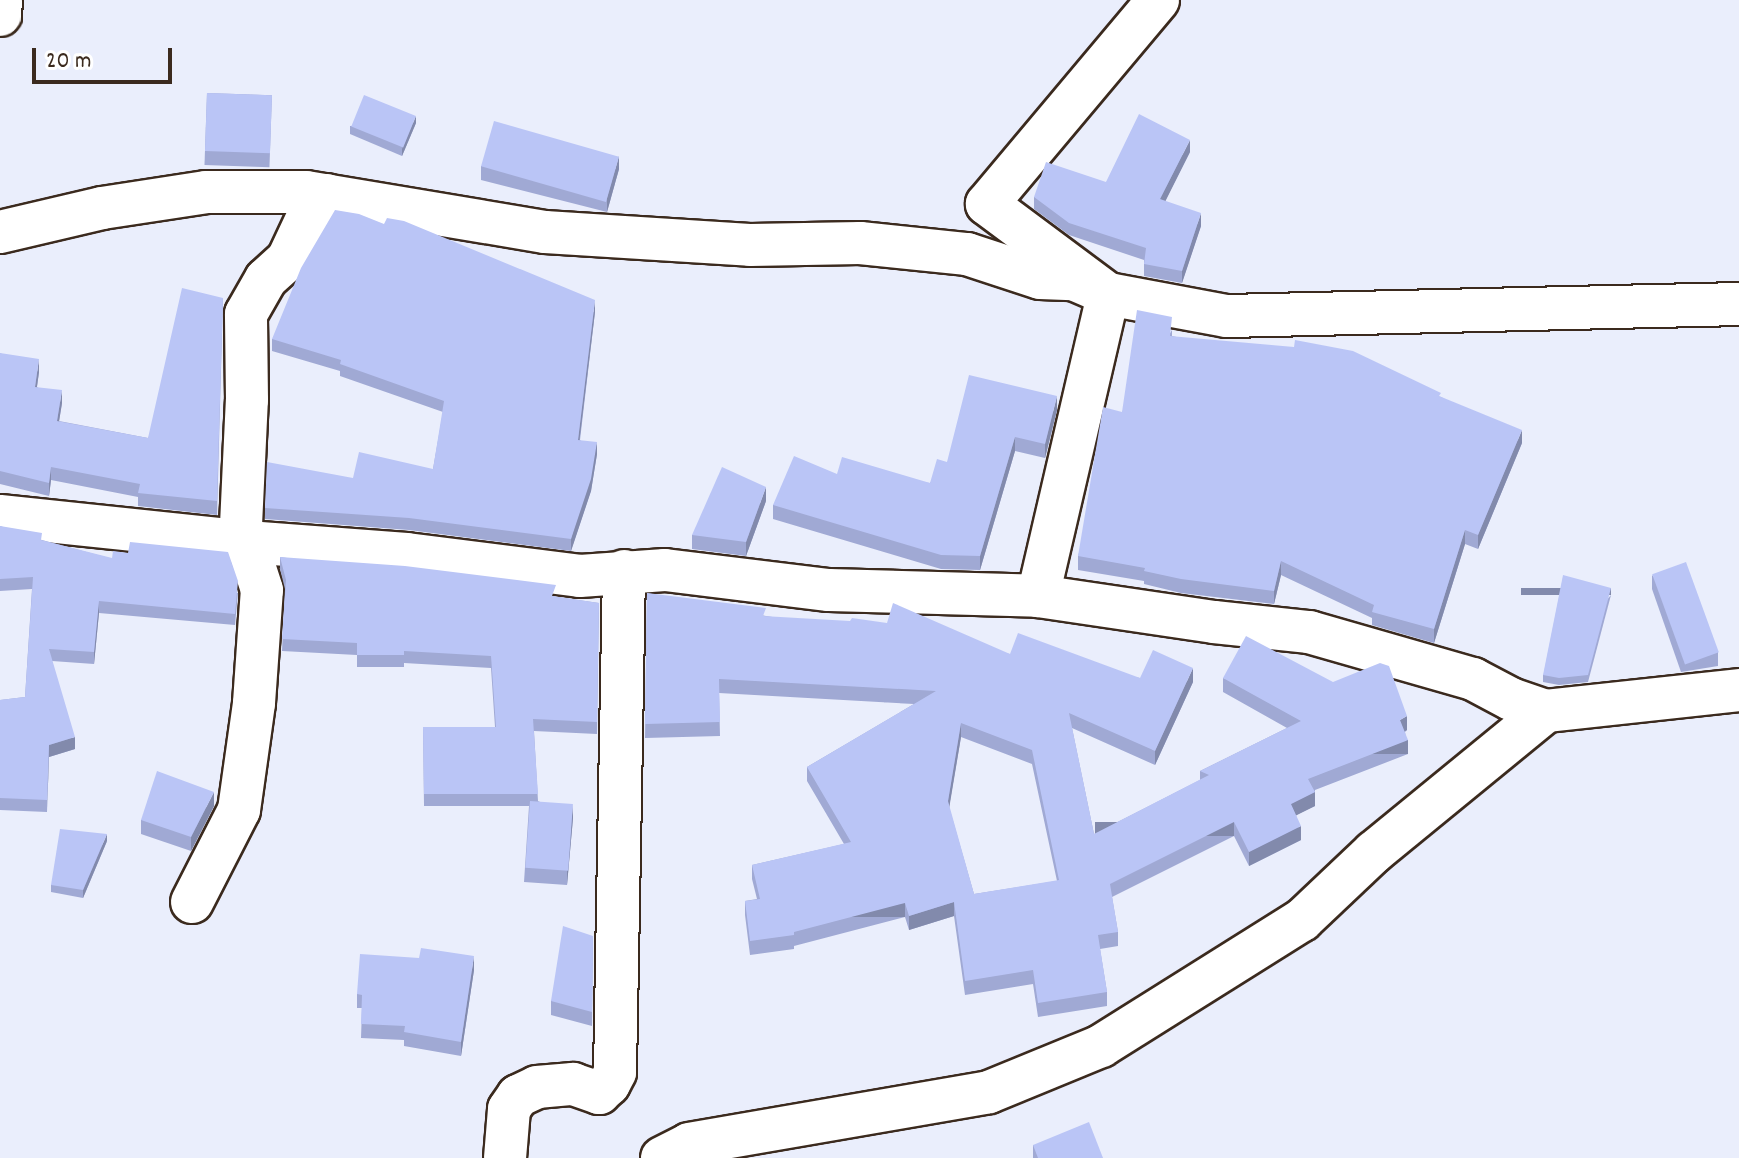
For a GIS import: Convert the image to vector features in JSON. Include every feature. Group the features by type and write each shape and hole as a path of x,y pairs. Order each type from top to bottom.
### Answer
{"street":[{"path":"0,15 1,0"},
{"path":"1108,294 987,204 1158,0"},
{"path":"0,232 102,208 206,192 254,190 327,195 443,217 575,235 750,245 860,243 967,254 1040,278 1073,279 1108,294 1227,316 1739,304"},
{"path":"192,902 239,810 248,766 262,590 241,525 247,400 246,314 266,279 288,259 310,212 327,195"},
{"path":"1038,596 1108,294"},
{"path":"0,516 247,542 407,554 580,576 665,570 829,590 1038,596 1214,622 1309,632 1473,679 1511,699 1546,711 1739,690"},
{"path":"505,1158 509,1109 518,1096 537,1087 573,1084 599,1093 609,1084 615,1072 624,571"},
{"path":"662,1158 689,1144 989,1092 1101,1046 1302,920 1374,852 1546,711"}],"building":[{"path":"207,93 272,95 270,153 205,151"},
{"path":"364,95 416,116 403,148 351,127"},
{"path":"1139,114 1190,140 1160,199 1201,213 1182,271 1144,264 1146,248 1069,223 1034,197 1046,162 1106,182"},
{"path":"494,121 619,157 606,202 481,166"},
{"path":"335,210 359,214 384,224 387,218 404,221 595,300 578,440 597,442 591,479 571,539 409,518 265,508 267,462 353,478 359,452 433,469 444,401 340,364 341,360 272,339 301,268"},
{"path":"182,288 223,298 217,501 138,493 140,484 51,467 49,483 0,471 0,353 39,359 35,387 62,390 57,421 148,438"},
{"path":"1137,310 1172,317 1170,336 1294,347 1295,340 1353,351 1441,393 1439,396 1522,430 1478,535 1465,530 1434,629 1372,612 1374,605 1281,561 1274,591 1181,579 1144,571 1145,568 1078,556 1103,407 1122,412"},
{"path":"969,375 1057,396 1045,444 1015,437 980,556 941,555 773,505 794,456 837,474 842,457 930,483 937,459 947,462"},
{"path":"722,467 766,487 746,542 692,535"},
{"path":"0,526 42,533 41,540 112,558 113,551 128,553 130,542 228,552 238,581 235,614 99,601 94,652 49,649 75,737 49,745 47,800 0,798 0,700 25,697 33,577 0,579"},
{"path":"280,557 405,566 556,585 552,596 599,603 597,722 533,719 538,794 424,794 423,727 496,727 491,656 404,651 404,655 357,655 357,643 282,639 286,580"},
{"path":"1686,562 1719,652 1685,665 1652,574"},
{"path":"1563,575 1611,588 1588,675 1559,678 1543,675"},
{"path":"647,593 766,608 763,616 850,621 852,618 887,623 893,603 1010,654 1018,633 1140,678 1153,650 1193,668 1155,751 1069,713 1094,834 1209,775 1200,771 1301,721 1223,678 1246,636 1333,682 1380,663 1389,666 1407,716 1400,720 1408,740 1308,779 1315,792 1291,804 1301,826 1249,852 1234,822 1110,884 1118,932 1098,935 1107,992 1038,1003 1033,970 965,981 954,902 909,916 905,903 794,932 794,935 750,941 745,901 760,899 752,865 851,842 807,767 936,691 719,679 720,722 645,724","holes":["961,723 1032,750 1059,880 974,894 948,801"]},
{"path":"157,771 214,792 191,837 141,820"},
{"path":"530,801 573,804 568,871 525,868"},
{"path":"60,829 107,834 83,890 51,885"},
{"path":"563,926 593,936 592,1012 551,1001"},
{"path":"421,948 474,956 461,1042 404,1032 405,1026 361,1024 362,995 357,994 360,954 419,958"},
{"path":"1089,1122 1103,1158 1038,1158 1033,1145"}]}
